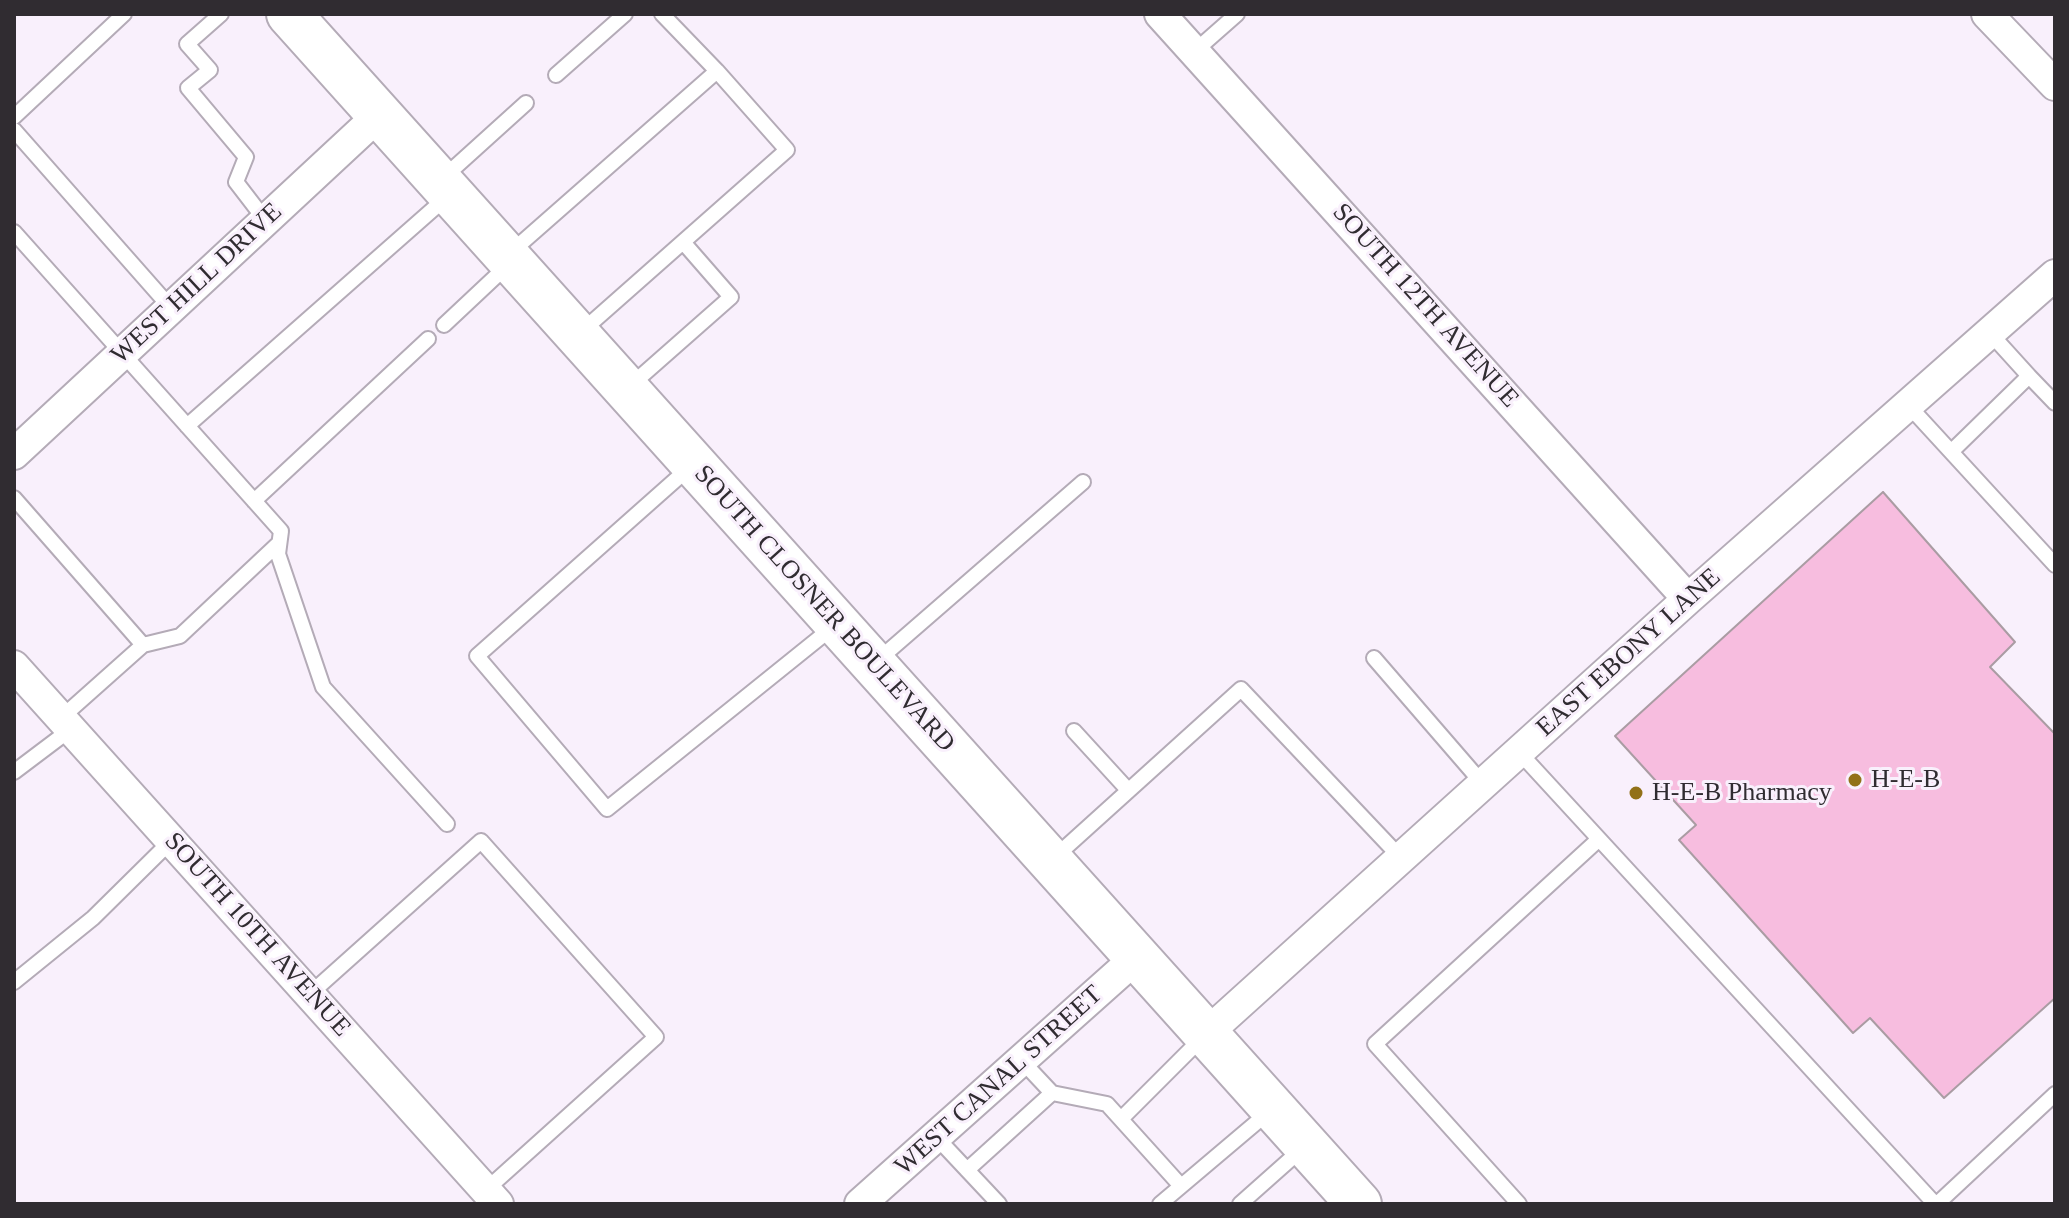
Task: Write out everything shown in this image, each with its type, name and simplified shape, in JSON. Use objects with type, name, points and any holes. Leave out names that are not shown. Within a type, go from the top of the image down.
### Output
[{"type":"main road","name":"SOUTH CLOSNER BOULEVARD","points":[[289,14],[1359,1204]]},
{"type":"street","name":"SOUTH 12TH AVENUE","points":[[1160,14],[1688,599]]},
{"type":"street","points":[[1987,14],[2055,85]]},
{"type":"street","name":"WEST HILL DRIVE","points":[[14,454],[380,114]]},
{"type":"street","name":"EAST EBONY LANE","points":[[1206,1034],[1688,599],[2055,275]]},
{"type":"street","name":"SOUTH 10TH AVENUE","points":[[14,666],[493,1197]]},
{"type":"street","name":"WEST CANAL STREET","points":[[860,1204],[938,1139],[1137,957]]},
{"type":"lane","points":[[14,117],[124,14]]},
{"type":"lane","points":[[221,14],[187,44],[210,70],[188,88],[246,157],[236,182],[266,221]]},
{"type":"lane","points":[[556,75],[625,14]]},
{"type":"lane","points":[[578,335],[787,150],[662,14]]},
{"type":"lane","points":[[1195,51],[1237,14]]},
{"type":"lane","points":[[444,325],[509,259],[717,71]]},
{"type":"lane","points":[[187,426],[445,187],[526,103]]},
{"type":"lane","points":[[14,130],[171,308]]},
{"type":"lane","points":[[14,232],[281,531],[278,554],[323,687],[447,824]]},
{"type":"lane","points":[[627,389],[731,297],[683,242]]},
{"type":"lane","points":[[1990,333],[2055,403]]},
{"type":"lane","points":[[254,501],[428,339]]},
{"type":"lane","points":[[1952,451],[2029,376]]},
{"type":"lane","points":[[1908,405],[2055,565]]},
{"type":"lane","points":[[694,464],[477,656],[607,809],[837,624]]},
{"type":"lane","points":[[874,664],[1083,482]]},
{"type":"lane","points":[[14,498],[143,645]]},
{"type":"lane","points":[[14,772],[143,645],[180,636],[279,543]]},
{"type":"lane","points":[[1374,658],[1483,784]]},
{"type":"lane","points":[[1051,861],[1241,689],[1401,858]]},
{"type":"lane","points":[[1074,731],[1128,790]]},
{"type":"lane","points":[[1519,752],[1936,1204],[2055,1094]]},
{"type":"lane","points":[[1519,1204],[1375,1044],[1599,839]]},
{"type":"lane","points":[[14,982],[93,918],[172,840]]},
{"type":"lane","points":[[310,994],[481,841],[656,1037],[493,1197]]},
{"type":"lane","points":[[1122,1118],[1206,1034]]},
{"type":"lane","points":[[1022,1061],[1052,1093],[1107,1104],[1181,1186]]},
{"type":"lane","points":[[967,1170],[1052,1093]]},
{"type":"lane","points":[[1160,1204],[1273,1109]]},
{"type":"lane","points":[[938,1139],[999,1204]]},
{"type":"lane","points":[[1240,1204],[1306,1145]]},
{"type":"building","name":"H-E-B","points":[[1883,492],[2015,642],[1990,667],[2055,734],[2055,998],[1944,1098],[1870,1018],[1853,1033],[1679,840],[1696,825],[1615,736]]},
{"type":"place","name":"H-E-B","points":[[1855,780]]},
{"type":"place","name":"H-E-B Pharmacy","points":[[1636,793]]}]
